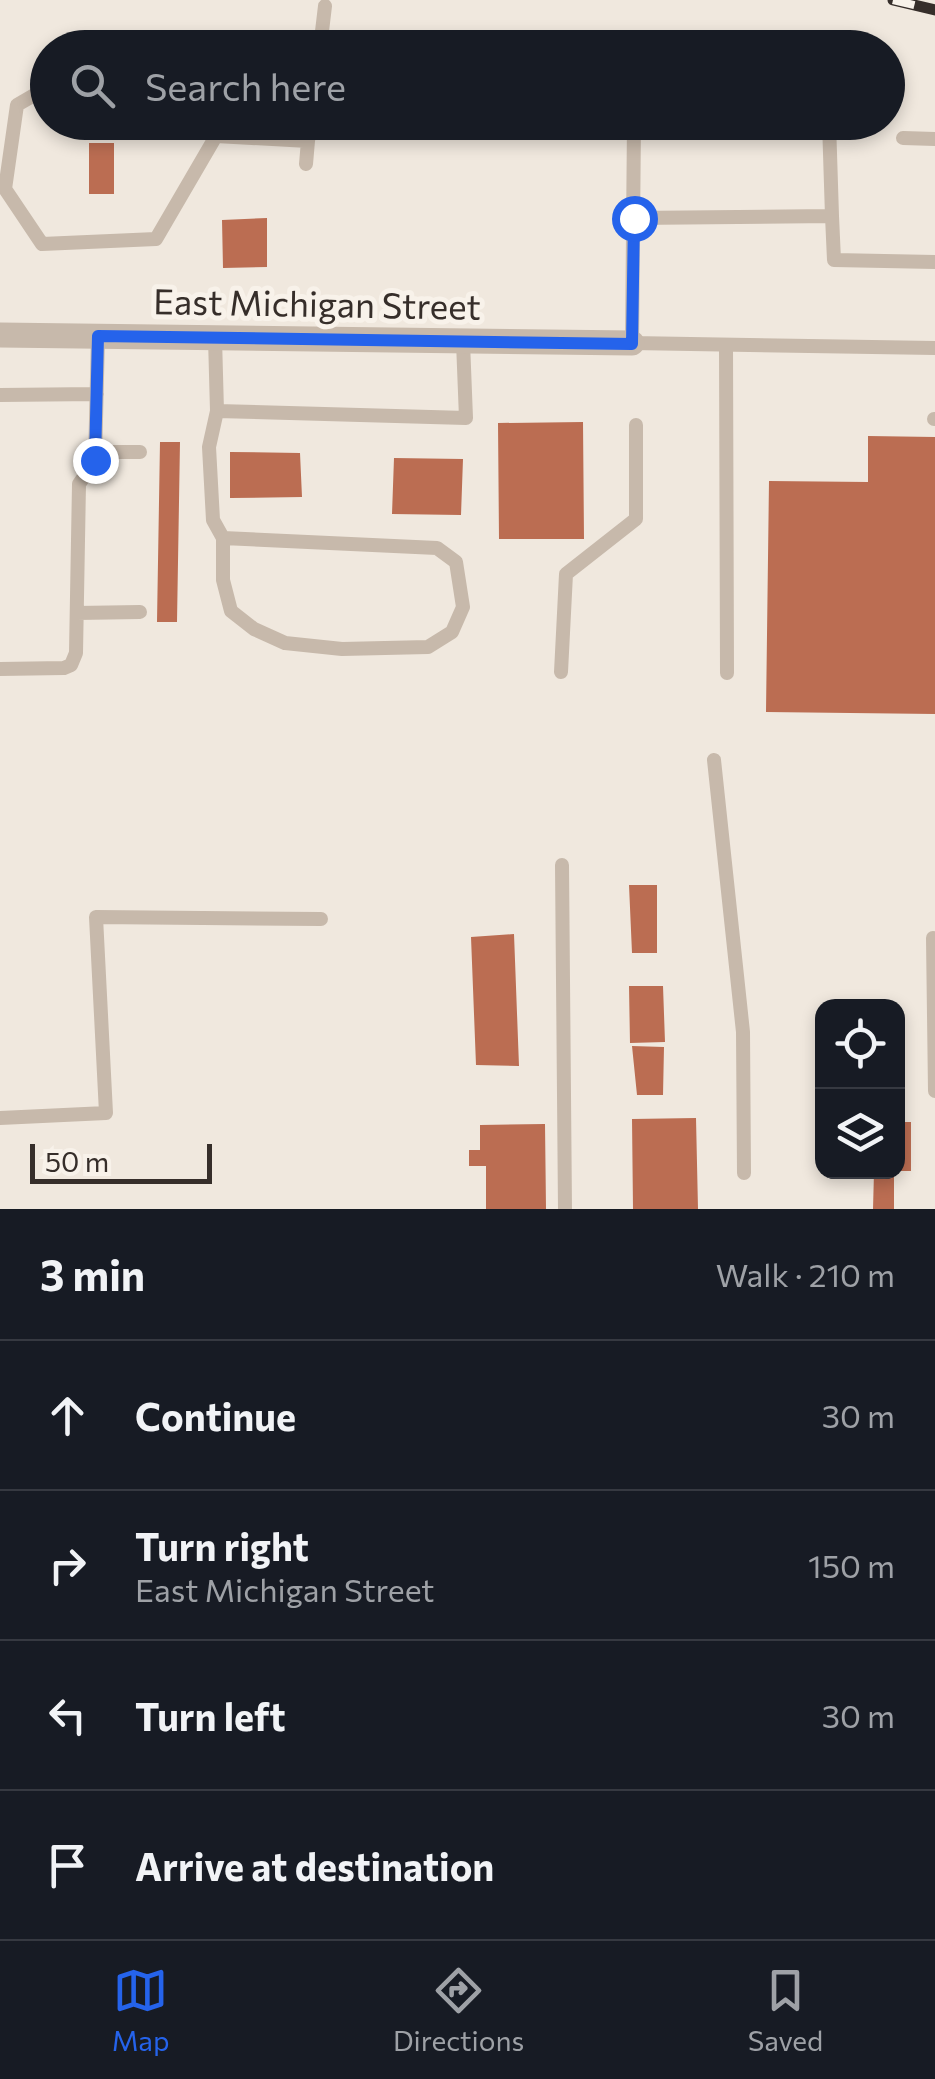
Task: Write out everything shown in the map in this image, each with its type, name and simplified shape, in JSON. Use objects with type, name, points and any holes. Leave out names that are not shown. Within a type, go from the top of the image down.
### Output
[{"type":"street","name":"East Michigan Street","points":[[0,335],[632,344]]},
{"type":"lane","points":[[322,30],[324,6]]},
{"type":"lane","points":[[30,97],[17,105],[5,189],[42,244],[156,239],[214,140]]},
{"type":"lane","points":[[905,138],[935,139]]},
{"type":"lane","points":[[290,140],[308,141],[306,164]]},
{"type":"lane","points":[[634,140],[632,344],[935,348]]},
{"type":"lane","points":[[830,140],[834,260],[935,262]]},
{"type":"lane","points":[[634,218],[832,216]]},
{"type":"lane","points":[[0,670],[64,668],[76,653],[79,484],[95,460],[98,336]]},
{"type":"lane","points":[[215,338],[217,411],[209,447],[213,520],[223,538],[223,580],[231,611],[254,630],[285,643],[342,649],[428,647],[452,632],[463,607],[456,562],[437,548],[223,538]]},
{"type":"lane","points":[[217,411],[466,418],[463,342]]},
{"type":"lane","points":[[726,345],[727,674]]},
{"type":"lane","points":[[0,395],[97,394]]},
{"type":"lane","points":[[560,672],[566,574],[636,519],[636,425]]},
{"type":"lane","points":[[96,452],[140,452]]},
{"type":"lane","points":[[77,613],[140,612]]},
{"type":"lane","points":[[714,760],[743,1032],[744,1172]]},
{"type":"lane","points":[[562,865],[565,1209]]},
{"type":"lane","points":[[0,1118],[106,1113],[96,918],[321,919]]},
{"type":"lane","points":[[932,938],[935,1091]]},
{"type":"building","points":[[89,143],[114,143],[114,194],[89,194]]},
{"type":"building","points":[[267,218],[267,267],[223,268],[222,220]]},
{"type":"building","points":[[583,422],[584,539],[499,539],[498,423]]},
{"type":"building","points":[[868,436],[935,437],[935,714],[766,712],[769,481],[868,482]]},
{"type":"building","points":[[160,442],[180,442],[177,622],[157,622]]},
{"type":"building","points":[[230,452],[300,453],[302,497],[230,498]]},
{"type":"building","points":[[394,458],[463,459],[461,515],[392,514]]},
{"type":"building","points":[[629,885],[657,885],[657,953],[632,953]]},
{"type":"building","points":[[514,934],[519,1066],[476,1065],[471,937]]},
{"type":"building","points":[[629,986],[663,986],[665,1042],[630,1043]]},
{"type":"building","points":[[632,1046],[664,1047],[663,1095],[637,1095]]},
{"type":"building","points":[[696,1118],[698,1209],[633,1209],[632,1119]]},
{"type":"building","points":[[905,1122],[911,1122],[911,1171],[905,1171]]},
{"type":"building","points":[[545,1124],[546,1209],[486,1209],[486,1166],[469,1166],[469,1150],[480,1150],[480,1125]]},
{"type":"building","points":[[874,1179],[894,1179],[894,1209],[873,1209]]},
{"type":"railway","points":[[893,0],[935,10]]},
{"type":"route","points":[[95,460],[98,336],[632,344],[634,218]]}]
